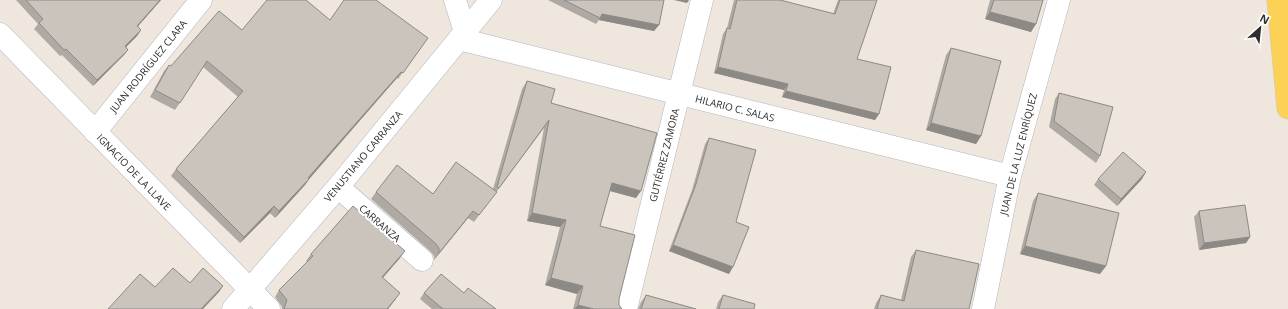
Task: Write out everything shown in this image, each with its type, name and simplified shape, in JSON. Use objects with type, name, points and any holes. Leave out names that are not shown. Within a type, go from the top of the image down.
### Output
[{"type":"main road","points":[[1278,0],[1288,108]]},
{"type":"street","name":"JUAN RODRÍGUEZ CLARA","points":[[95,132],[201,0]]},
{"type":"street","points":[[455,0],[462,36]]},
{"type":"street","name":"VENUSTIANO CARRANZA","points":[[233,309],[338,187],[491,0]]},
{"type":"street","name":"GUTIÉRREZ ZAMORA","points":[[626,309],[702,0]]},
{"type":"street","name":"JUAN DE LA LUZ ENRÍQUEZ","points":[[983,309],[1010,176],[1059,0]]},
{"type":"street","name":"IGNACIO DE LA LLAVE","points":[[0,34],[269,309]]},
{"type":"street","name":"HILARIO C. SALAS","points":[[462,36],[679,94],[1010,176]]},
{"type":"street","name":"CARRANZA","points":[[338,187],[422,260]]},
{"type":"building","points":[[26,0],[160,0],[137,26],[141,30],[125,46],[128,50],[97,80],[66,49],[64,50],[39,23],[43,19]]},
{"type":"building","points":[[267,0],[306,0],[330,20],[344,0],[376,0],[428,38],[403,73],[401,72],[308,178],[309,179],[279,211],[274,206],[244,237],[176,169],[243,91],[207,61],[180,103],[155,90],[169,65],[171,66],[219,11],[242,30]]},
{"type":"building","points":[[564,0],[664,0],[659,25],[602,14],[600,18]]},
{"type":"building","points":[[737,0],[780,0],[835,14],[840,0],[877,0],[857,59],[891,67],[879,114],[786,91],[788,84],[718,67],[727,28],[730,29]]},
{"type":"building","points":[[994,0],[1043,0],[1036,24],[990,12]]},
{"type":"building","points":[[951,48],[1001,61],[981,136],[931,123]]},
{"type":"building","points":[[527,81],[555,89],[551,103],[657,133],[641,191],[612,183],[600,226],[635,235],[619,299],[619,305],[622,309],[594,309],[578,305],[583,286],[551,278],[566,220],[532,213],[549,120],[499,188],[497,187]]},
{"type":"building","points":[[1059,93],[1113,107],[1100,156],[1054,121]]},
{"type":"building","points":[[709,138],[756,150],[736,222],[749,227],[733,267],[673,245],[696,184]]},
{"type":"building","points":[[1123,152],[1146,172],[1121,199],[1098,179]]},
{"type":"building","points":[[456,162],[497,192],[479,215],[473,211],[439,253],[439,248],[435,243],[376,192],[397,165],[433,194]]},
{"type":"building","points":[[1038,193],[1119,213],[1106,266],[1025,246]]},
{"type":"building","points":[[1245,205],[1250,237],[1204,243],[1199,211]]},
{"type":"building","points":[[353,206],[405,251],[382,277],[400,293],[387,309],[284,309],[287,300],[279,290],[313,256],[311,254]]},
{"type":"building","points":[[916,250],[979,264],[969,309],[877,309],[881,295],[904,301]]},
{"type":"building","points":[[173,268],[190,283],[203,268],[223,286],[201,309],[108,309],[140,274],[155,287]]},
{"type":"building","points":[[441,274],[464,293],[468,288],[496,309],[443,309],[424,293]]},
{"type":"building","points":[[646,295],[696,309],[641,309]]},
{"type":"building","points":[[723,295],[755,304],[754,309],[719,309]]}]
